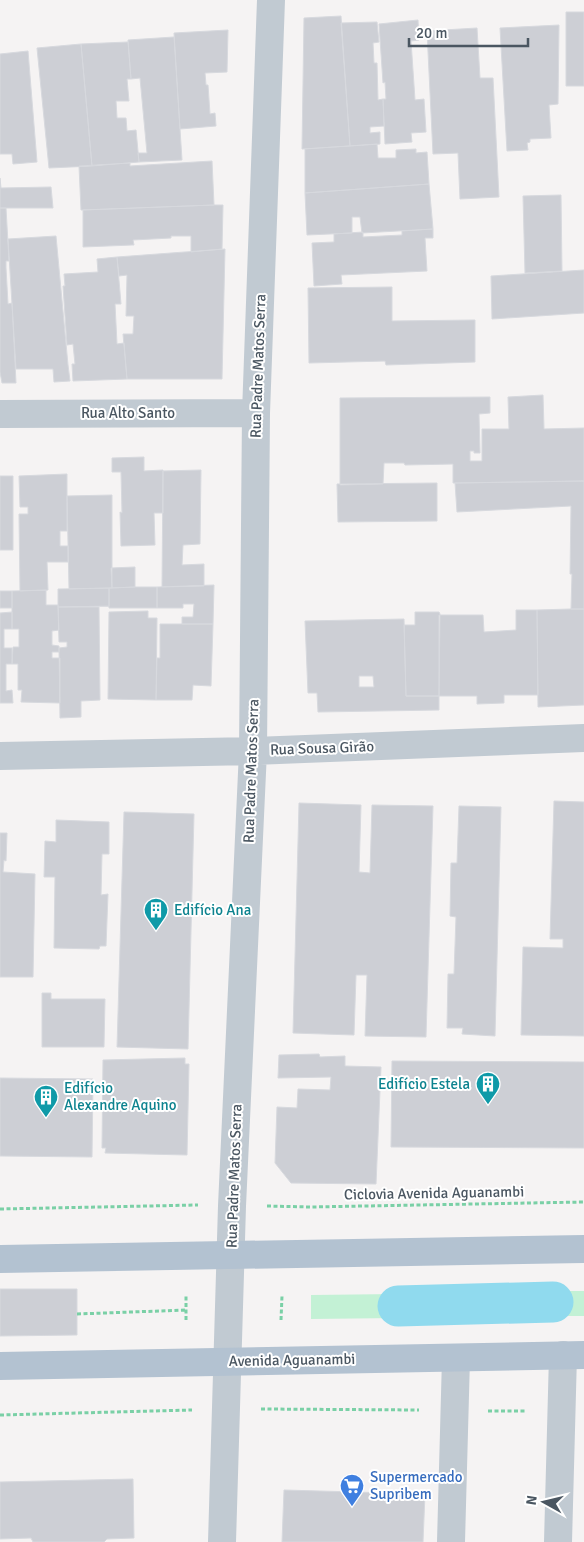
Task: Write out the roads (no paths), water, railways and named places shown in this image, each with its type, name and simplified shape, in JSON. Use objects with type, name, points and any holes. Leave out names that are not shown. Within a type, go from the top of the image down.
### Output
[{"type":"main road","points":[[0,1259],[584,1249]]},
{"type":"main road","name":"Avenida Aguanambi","points":[[0,1366],[574,1355]]},
{"type":"street","name":"Rua Padre Matos Serra","points":[[222,1542],[233,1179],[253,751],[256,412],[271,0]]},
{"type":"street","name":"Rua Alto Santo","points":[[0,414],[256,412]]},
{"type":"street","name":"Rua Sousa Girão","points":[[0,756],[253,751],[584,738]]},
{"type":"street","points":[[558,1542],[572,1448],[574,1355]]},
{"type":"street","points":[[450,1542],[456,1358]]},
{"type":"waterway","points":[[398,1306],[553,1302]]},
{"type":"place","name":"Edifício Ana","points":[[156,931]]},
{"type":"place","name":"Edifício Estela","points":[[488,1105]]},
{"type":"place","name":"Edifício Alexandre Aquino","points":[[46,1118]]},
{"type":"place","name":"Supermercado Supribem","points":[[352,1507]]}]
